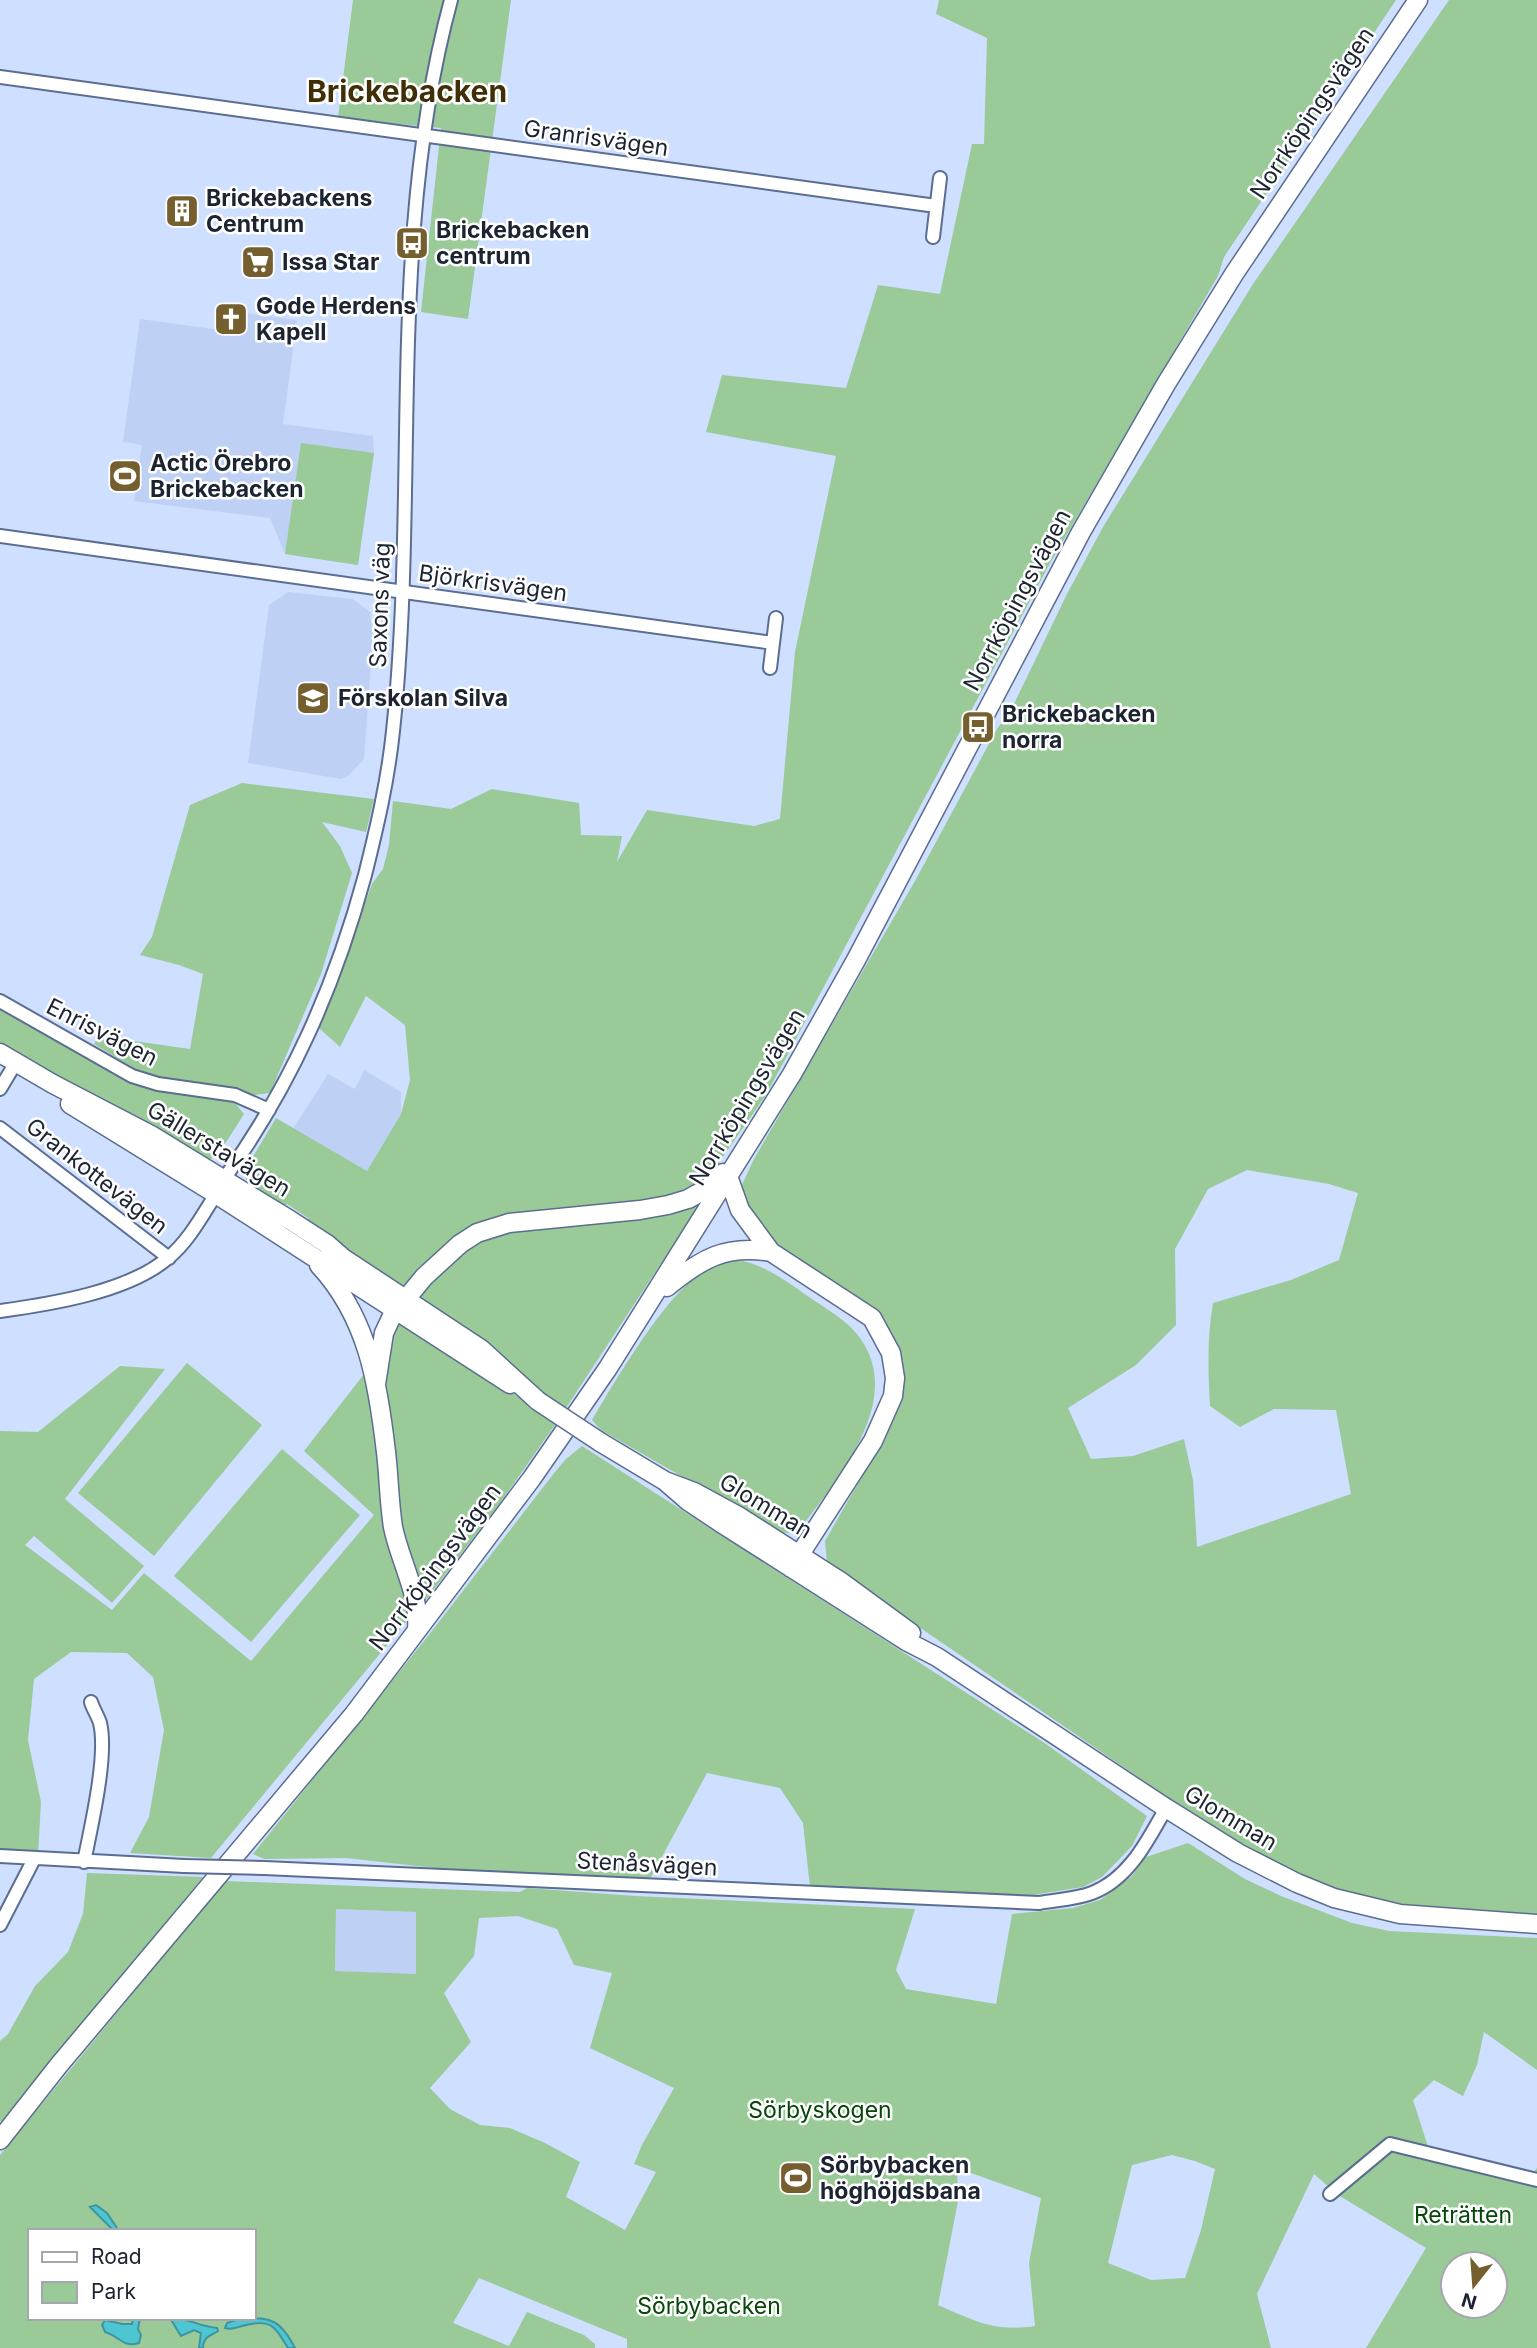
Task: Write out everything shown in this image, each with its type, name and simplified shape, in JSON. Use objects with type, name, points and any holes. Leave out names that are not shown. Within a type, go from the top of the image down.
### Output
[{"type":"main road","name":"Norrköpingsvägen","points":[[6,2132],[59,2065],[354,1714],[539,1467],[652,1300],[792,1074],[856,960],[1081,532],[1148,416],[1241,264],[1418,0]]},
{"type":"main road","name":"Gällerstavägen","points":[[0,1053],[151,1135],[306,1251],[401,1304]]},
{"type":"main road","name":"Gällerstavägen","points":[[6,1066],[220,1186],[401,1304]]},
{"type":"main road","points":[[376,1384],[384,1333],[401,1304],[444,1258],[477,1233],[509,1223],[668,1205],[688,1199],[708,1188],[740,1156]]},
{"type":"main road","points":[[728,1176],[740,1210],[771,1252],[872,1318],[891,1353],[895,1378],[893,1396],[873,1441],[795,1562]]},
{"type":"main road","points":[[652,1300],[689,1268],[711,1256],[735,1250],[771,1252]]},
{"type":"main road","points":[[306,1251],[325,1272],[354,1314],[366,1340],[386,1451],[393,1525],[397,1545],[416,1598],[417,1630]]},
{"type":"main road","name":"Glomman","points":[[401,1304],[497,1377],[523,1389],[538,1402],[665,1481],[720,1505],[795,1562],[879,1608],[926,1644],[937,1657],[1166,1808],[1273,1872],[1334,1898],[1400,1914],[1537,1924]]},
{"type":"street","name":"Saxons väg","points":[[0,1311],[64,1300],[122,1283],[150,1271],[169,1258],[184,1242],[269,1110],[298,1057],[336,970],[384,799],[393,733],[402,592],[407,341],[412,243],[424,135],[452,0]]},
{"type":"street","name":"Granrisvägen","points":[[0,77],[936,206]]},
{"type":"street","points":[[933,237],[940,178]]},
{"type":"street","name":"Björkrisvägen","points":[[0,536],[773,643]]},
{"type":"street","points":[[770,668],[776,618]]},
{"type":"street","name":"Enrisvägen","points":[[0,1001],[132,1076],[158,1084],[235,1095],[269,1110]]},
{"type":"street","points":[[0,1089],[6,1066]]},
{"type":"street","name":"Grankottevägen","points":[[0,1128],[169,1258]]},
{"type":"street","points":[[85,1861],[101,1753],[100,1723],[90,1702]]},
{"type":"street","name":"Stenåsvägen","points":[[0,1856],[1039,1903],[1093,1892],[1118,1876],[1140,1853],[1166,1808]]},
{"type":"street","points":[[0,1925],[34,1859]]},
{"type":"street","points":[[1330,2194],[1390,2144],[1537,2180]]},
{"type":"shaded area","points":[[238,312],[297,320],[283,424],[373,436],[374,453],[358,565],[285,554],[270,518],[134,501],[142,445],[123,442],[140,319],[235,332]]},
{"type":"shaded area","name":"Förskolan Silva","points":[[288,592],[353,599],[370,612],[373,638],[364,759],[349,775],[341,779],[248,763],[269,605]]},
{"type":"shaded area","points":[[364,1070],[401,1092],[401,1114],[367,1171],[293,1129],[328,1074],[355,1089]]},
{"type":"shaded area","points":[[336,1909],[417,1912],[416,1975],[335,1971]]},
{"type":"shaded area","points":[[96,2205],[107,2213],[118,2229],[112,2229],[90,2207]]},
{"type":"shaded area","points":[[256,2319],[274,2322],[285,2331],[295,2348],[288,2348],[275,2329],[266,2324],[232,2329],[225,2328],[227,2323]]},
{"type":"shaded area","points":[[105,2320],[132,2324],[133,2320],[140,2320],[139,2343],[125,2343],[105,2332],[102,2325]]},
{"type":"shaded area","points":[[171,2320],[185,2320],[217,2328],[218,2331],[206,2339],[203,2348],[199,2348],[201,2333],[194,2330],[181,2336]]},
{"type":"green space","points":[[353,0],[511,0],[468,319],[421,312],[441,128],[338,118]]},
{"type":"green space","points":[[939,0],[1396,0],[1224,257],[1218,276],[1049,565],[766,1095],[713,1171],[698,1183],[666,1197],[510,1215],[411,1282],[402,1285],[387,1281],[304,1224],[308,1218],[287,1204],[282,1210],[253,1191],[245,1177],[248,1165],[276,1118],[367,1171],[401,1114],[410,1080],[405,1025],[366,996],[340,1047],[319,1028],[372,884],[383,869],[389,845],[393,801],[451,809],[492,789],[579,803],[581,835],[622,836],[617,862],[647,810],[754,826],[780,819],[795,652],[836,456],[706,432],[722,375],[846,388],[878,285],[940,294],[972,144],[984,144],[987,38],[936,14]]},
{"type":"green space","points":[[1449,0],[1537,0],[1537,1919],[1387,1905],[1338,1892],[1275,1865],[1170,1799],[827,1564],[825,1541],[891,1426],[900,1381],[900,1361],[891,1333],[871,1307],[785,1251],[752,1221],[739,1191],[754,1159],[915,881],[997,729],[1011,710],[1103,527],[1253,284]],"holes":[[[1247,1170],[1329,1184],[1358,1193],[1339,1260],[1291,1280],[1213,1303],[1208,1354],[1210,1406],[1240,1427],[1274,1409],[1336,1410],[1351,1494],[1197,1547],[1193,1480],[1184,1439],[1133,1456],[1091,1459],[1068,1408],[1136,1365],[1176,1325],[1175,1249],[1208,1189]]]},
{"type":"green space","points":[[301,443],[374,453],[358,565],[285,554]]},
{"type":"green space","points":[[242,783],[374,799],[366,832],[322,822],[340,846],[352,873],[321,974],[270,1093],[253,1095],[232,1087],[173,1080],[140,1072],[94,1044],[99,1036],[190,1049],[203,974],[140,955],[152,937],[190,805]]},
{"type":"green space","points":[[0,1008],[125,1080],[158,1091],[234,1102],[244,1114],[227,1141],[210,1160],[199,1157],[0,1048]]},
{"type":"green space","points":[[702,1201],[566,1408],[539,1392],[415,1300],[419,1292],[455,1259],[496,1234]]},
{"type":"green space","points":[[736,1260],[757,1265],[777,1276],[851,1327],[860,1338],[872,1363],[875,1388],[870,1414],[860,1440],[830,1489],[798,1532],[780,1533],[601,1430],[592,1420],[645,1336],[678,1294],[694,1278],[710,1268]]},
{"type":"green space","points":[[400,1320],[557,1422],[500,1503],[425,1601],[398,1522],[385,1376],[386,1346]]},
{"type":"green space","points":[[187,1363],[262,1425],[154,1556],[78,1493]]},
{"type":"green space","points":[[372,1364],[416,1610],[211,1858],[130,1853],[149,1817],[164,1730],[153,1677],[127,1653],[71,1652],[34,1679],[28,1740],[41,1802],[38,1855],[0,1853],[0,1431],[38,1432],[120,1366],[165,1369],[65,1499],[144,1566],[112,1603],[34,1536],[25,1545],[112,1610],[144,1573],[251,1661],[374,1515],[304,1451]]},
{"type":"green space","points":[[582,1446],[1043,1742],[1147,1816],[1132,1846],[1102,1877],[1083,1887],[1033,1895],[810,1887],[803,1823],[780,1788],[707,1773],[650,1879],[461,1871],[346,1858],[264,1859],[253,1854],[555,1472]]},
{"type":"green space","points":[[282,1449],[360,1515],[251,1642],[174,1576]]},
{"type":"green space","name":"Sörbyskogen","points":[[1188,1843],[1245,1879],[1352,1923],[1389,1931],[1537,1938],[1537,2070],[1484,2032],[1477,2065],[1463,2096],[1434,2080],[1413,2100],[1431,2156],[1526,2181],[1537,2168],[1537,2348],[1366,2348],[1426,2248],[1338,2195],[1314,2174],[1257,2294],[1271,2348],[627,2348],[627,2339],[479,2278],[453,2323],[509,2346],[527,2312],[584,2335],[595,2344],[595,2348],[0,2348],[0,2155],[225,1881],[520,1892],[527,1888],[635,1896],[915,1909],[896,1970],[906,1989],[996,2004],[1012,1914],[1073,1908],[1100,1900],[1132,1876],[1146,1857]],"holes":[[[336,1909],[416,1912],[416,1974],[335,1971]],[[518,1916],[557,1929],[574,1965],[612,1973],[590,2048],[674,2088],[634,2164],[656,2172],[625,2230],[566,2197],[580,2162],[510,2128],[480,2125],[450,2109],[430,2088],[471,2042],[444,1993],[474,1956],[479,1918]],[[1172,2155],[1215,2169],[1201,2230],[1185,2278],[1151,2280],[1108,2263],[1132,2165]],[[957,2168],[1041,2198],[1029,2263],[1035,2326],[996,2326],[938,2305],[958,2201]]]},
{"type":"green space","points":[[87,1873],[203,1877],[3,2121],[0,2121],[0,2041],[8,2034],[35,1986],[68,1952],[83,1914]]},
{"type":"place","name":"Brickebackens Centrum","points":[[182,211]]},
{"type":"place","name":"Brickebacken centrum","points":[[412,243]]},
{"type":"place","name":"Issa Star","points":[[258,262]]},
{"type":"place","name":"Gode Herdens Kapell","points":[[231,319]]},
{"type":"place","name":"Actic Örebro Brickebacken","points":[[125,476]]},
{"type":"place","name":"Förskolan Silva","points":[[313,698]]},
{"type":"place","name":"Brickebacken norra","points":[[978,727]]},
{"type":"place","name":"Sörbybacken höghöjdsbana","points":[[796,2178]]},
{"type":"district","name":"Brickebacken","points":[[407,91]]},
{"type":"park label","name":"Reträtten","points":[[1463,2215]]},
{"type":"park label","name":"Sörbybacken","points":[[709,2306]]}]
